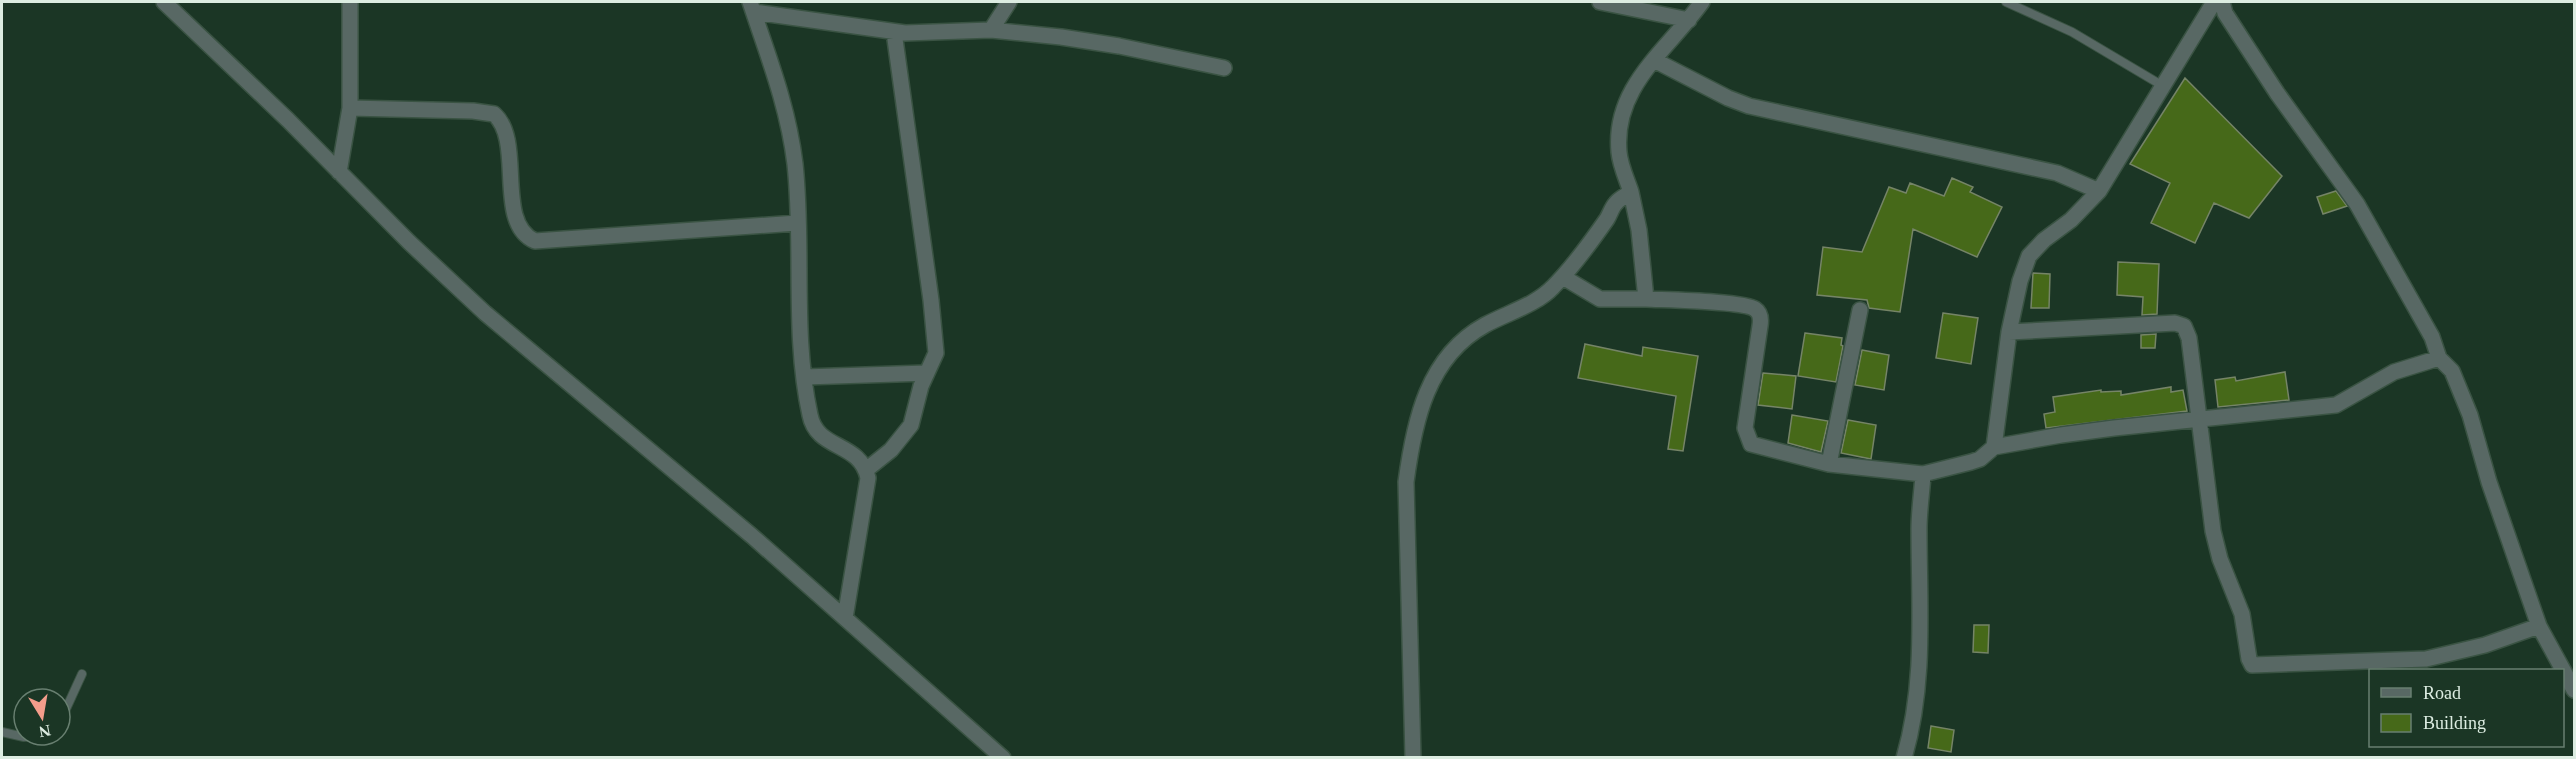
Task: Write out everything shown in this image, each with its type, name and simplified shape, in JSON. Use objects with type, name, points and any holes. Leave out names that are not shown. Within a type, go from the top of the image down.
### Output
[{"type":"street","points":[[164,2],[409,242],[485,313],[752,536],[1003,758]]},
{"type":"street","points":[[339,172],[350,108],[350,2]]},
{"type":"street","points":[[991,30],[1009,2]]},
{"type":"street","points":[[1600,2],[1689,20]]},
{"type":"street","points":[[1646,299],[1640,230],[1619,155],[1618,127],[1622,109],[1630,91],[1702,2]]},
{"type":"street","points":[[1994,447],[2008,332],[2020,281],[2030,256],[2044,240],[2071,220],[2099,191],[2214,2]]},
{"type":"street","points":[[2222,2],[2225,13],[2277,93],[2357,204],[2432,337],[2439,358],[2452,371],[2463,397],[2489,482],[2539,626],[2563,669]]},
{"type":"street","points":[[752,7],[772,61],[790,124],[795,167],[804,377],[810,416],[818,434],[857,456],[866,470],[867,487],[845,618]]},
{"type":"street","points":[[752,7],[894,32],[991,30],[1062,37],[1119,46],[1224,68]]},
{"type":"street","points":[[866,470],[891,450],[905,434],[913,418],[921,386],[934,360],[936,343],[894,32]]},
{"type":"street","points":[[1653,60],[1728,98],[1749,106],[2057,173],[2099,191]]},
{"type":"street","points":[[350,108],[473,111],[495,114],[504,127],[519,229],[526,237],[535,241],[797,222]]},
{"type":"street","points":[[1413,758],[1406,482],[1412,437],[1432,378],[1448,355],[1479,328],[1543,296],[1563,277],[1607,219],[1615,203],[1631,192]]},
{"type":"street","points":[[1563,277],[1600,299],[1646,299],[1732,304],[1755,308],[1761,319],[1745,428],[1748,440],[1755,446],[1829,464],[1923,474],[1980,459],[1994,447],[2061,435],[2336,405],[2394,372],[2439,358]]},
{"type":"street","points":[[1829,464],[1860,310]]},
{"type":"street","points":[[2008,332],[2180,323],[2188,333],[2216,548],[2242,614],[2248,654],[2252,665],[2426,659],[2485,645],[2539,626]]},
{"type":"street","points":[[804,377],[927,374]]},
{"type":"street","points":[[1904,758],[1912,727],[1921,658],[1919,528],[1923,474]]},
{"type":"street","points":[[2564,672],[2574,690]]},
{"type":"lane","points":[[2006,2],[2072,32],[2163,86]]},
{"type":"lane","points":[[72,696],[82,674]]},
{"type":"building","points":[[2185,78],[2282,176],[2249,218],[2214,203],[2195,243],[2151,223],[2170,183],[2130,164]]},
{"type":"building","points":[[1952,178],[1973,187],[1970,192],[2002,207],[1977,257],[1913,229],[1900,312],[1869,308],[1867,300],[1817,295],[1823,247],[1862,252],[1889,187],[1906,193],[1910,183],[1944,196]]},
{"type":"building","points":[[2336,191],[2347,206],[2323,214],[2317,197]]},
{"type":"building","points":[[2118,262],[2159,264],[2157,314],[2142,315],[2143,297],[2117,295]]},
{"type":"building","points":[[2033,273],[2050,274],[2049,308],[2031,308]]},
{"type":"building","points":[[1943,313],[1978,318],[1971,364],[1936,358]]},
{"type":"building","points":[[1805,333],[1842,338],[1841,345],[1843,346],[1836,382],[1798,376]]},
{"type":"building","points":[[2156,334],[2155,348],[2141,348],[2141,335]]},
{"type":"building","points":[[1585,344],[1642,356],[1643,347],[1698,356],[1683,451],[1668,449],[1676,396],[1578,378]]},
{"type":"building","points":[[1862,350],[1889,355],[1884,390],[1855,385]]},
{"type":"building","points":[[2285,372],[2289,400],[2218,407],[2215,380],[2235,377],[2236,381]]},
{"type":"building","points":[[1763,373],[1796,376],[1792,409],[1758,405]]},
{"type":"building","points":[[2171,387],[2171,392],[2183,390],[2187,411],[2046,428],[2044,414],[2055,412],[2053,397],[2101,390],[2101,392],[2121,391],[2121,395]]},
{"type":"building","points":[[1792,415],[1828,421],[1821,452],[1788,443]]},
{"type":"building","points":[[1848,420],[1876,425],[1871,459],[1841,453]]},
{"type":"building","points":[[1974,625],[1989,625],[1988,653],[1973,652]]},
{"type":"building","points":[[1931,726],[1954,730],[1951,752],[1928,748]]}]
